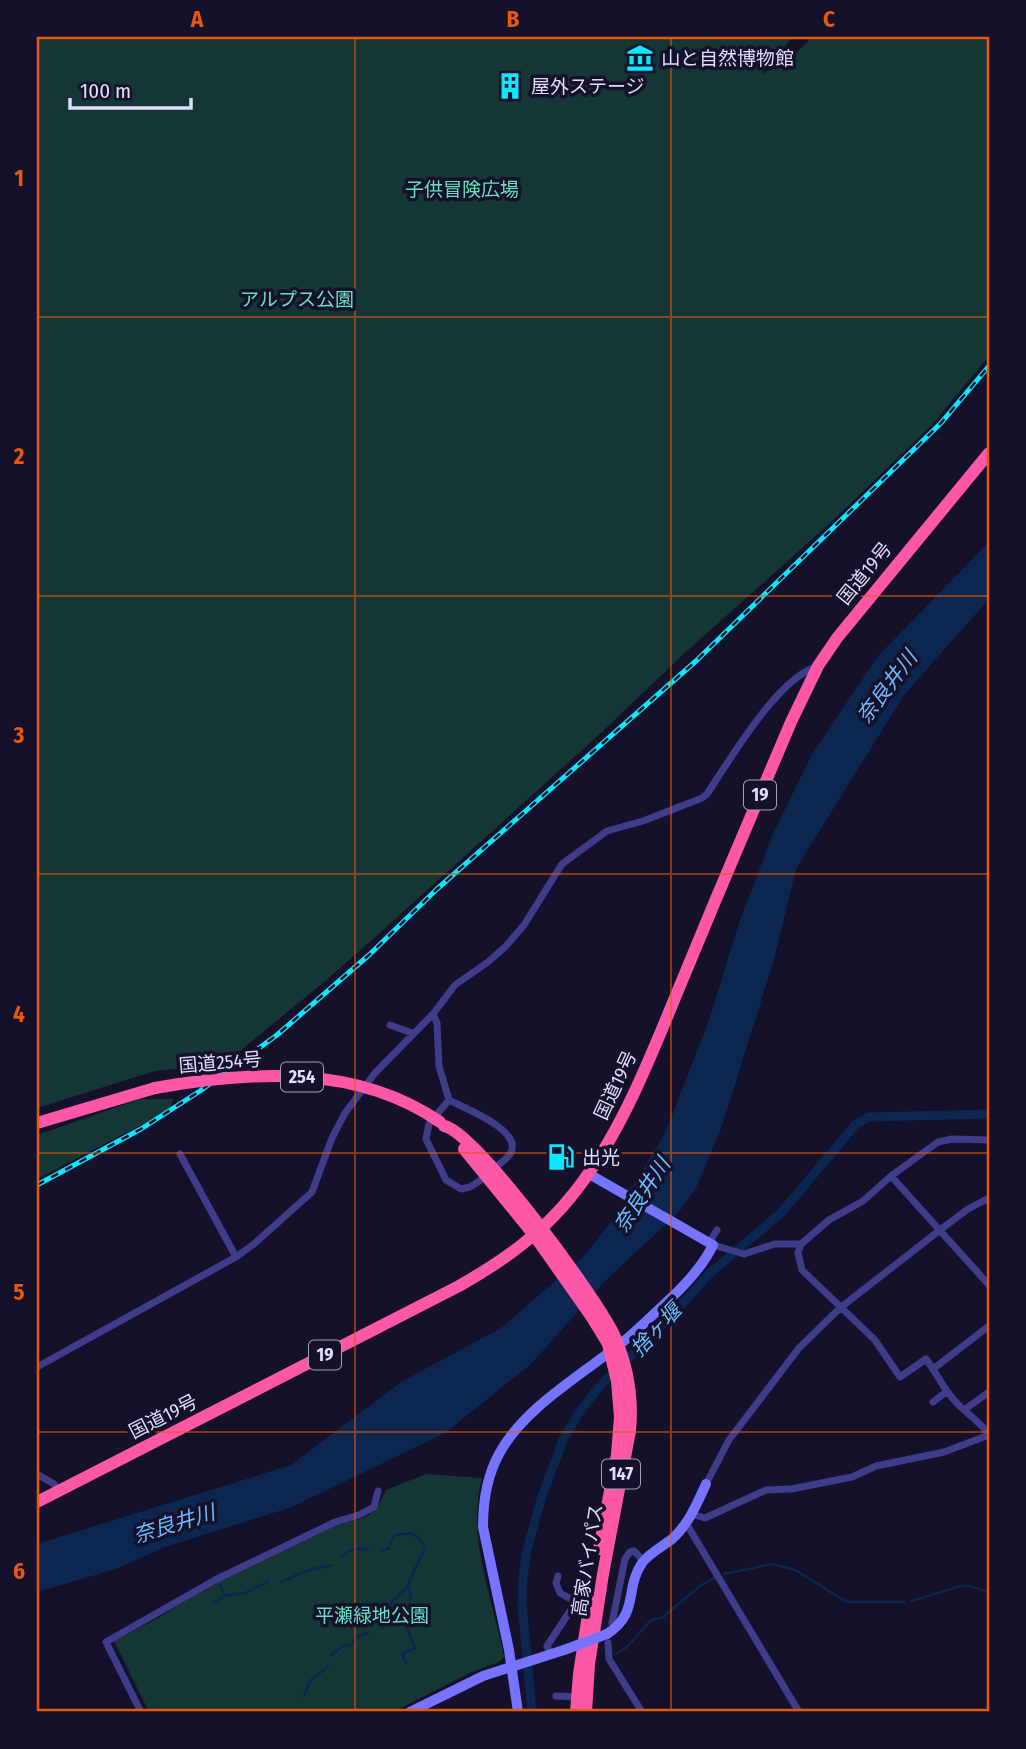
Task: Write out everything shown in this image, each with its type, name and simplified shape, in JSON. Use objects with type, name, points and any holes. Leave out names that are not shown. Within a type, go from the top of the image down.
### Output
[{"type":"highway","name":"国道19号","points":[[37,1502],[460,1286],[541,1238],[589,1174],[615,1130],[646,1064],[791,722],[818,666],[854,615],[989,453]]},
{"type":"highway","name":"国道254号","points":[[37,1123],[155,1088],[208,1080],[251,1076],[325,1079],[381,1090],[412,1104],[460,1135],[541,1238]]},
{"type":"highway","name":"高家バイパス","points":[[541,1238],[614,1347],[631,1410],[630,1431],[608,1541],[586,1712]]},
{"type":"highway","name":"高家バイパス","points":[[576,1712],[579,1674],[602,1525],[617,1454],[622,1377]]},
{"type":"street","points":[[37,1367],[236,1257],[313,1192],[332,1138],[345,1113],[375,1073],[433,1014],[454,985],[506,946],[524,925],[551,878],[571,855],[607,831],[643,821],[702,798],[752,726],[803,671],[818,666]]},
{"type":"street","points":[[433,1014],[437,1023],[440,1074],[449,1100],[501,1127],[513,1145],[510,1154],[490,1172],[470,1187],[461,1189],[446,1180],[426,1139],[429,1124],[449,1100]]},
{"type":"street","points":[[390,1025],[412,1033]]},
{"type":"street","points":[[689,1518],[705,1518],[766,1490],[811,1486],[852,1477],[876,1466],[944,1452],[989,1435],[986,1423],[964,1410],[946,1392],[926,1359],[900,1377],[880,1345],[802,1270],[798,1253],[801,1244],[829,1220],[863,1202],[891,1176],[938,1142],[952,1139],[989,1139]]},
{"type":"street","points":[[180,1154],[236,1257]]},
{"type":"street","points":[[589,1174],[709,1242],[744,1254],[775,1244],[801,1244]]},
{"type":"street","points":[[891,1176],[989,1285]]},
{"type":"street","points":[[410,1712],[483,1676],[608,1638],[624,1620],[636,1573],[643,1560],[673,1538],[689,1518],[729,1440],[799,1348],[839,1308],[968,1209],[989,1198]]},
{"type":"street","points":[[518,1712],[516,1666],[483,1527],[490,1475],[499,1453],[528,1418],[614,1347],[685,1283],[702,1265],[709,1242],[717,1230]]},
{"type":"street","points":[[933,1369],[989,1326]]},
{"type":"street","points":[[933,1402],[946,1392]]},
{"type":"street","points":[[964,1410],[989,1392]]},
{"type":"street","points":[[37,1474],[54,1484],[58,1491]]},
{"type":"street","points":[[141,1712],[106,1642],[215,1580],[335,1522],[368,1511],[374,1507],[378,1491]]},
{"type":"street","points":[[689,1518],[799,1712]]},
{"type":"street","points":[[612,1623],[625,1559],[630,1552],[634,1552],[643,1560]]},
{"type":"street","points":[[551,1655],[547,1646],[576,1602],[560,1593],[556,1583],[558,1576]]},
{"type":"street","points":[[608,1638],[607,1652],[642,1712]]},
{"type":"street","points":[[592,1650],[607,1652]]},
{"type":"street","points":[[556,1696],[578,1697]]},
{"type":"green space","points":[[37,37],[793,37],[761,74],[787,62],[812,37],[989,37],[989,356],[931,426],[827,526],[372,940],[224,1064],[155,1071],[37,1108]]},
{"type":"green space","points":[[140,1099],[174,1099],[168,1111],[37,1179],[37,1135]]},
{"type":"green space","name":"平瀬緑地公園","points":[[426,1474],[482,1478],[478,1500],[479,1545],[504,1657],[499,1662],[472,1672],[393,1712],[149,1712],[114,1641],[158,1618],[209,1586],[328,1527],[369,1515],[378,1506],[386,1490]]},
{"type":"water","name":"奈良井川","points":[[989,542],[989,599],[904,695],[796,869],[774,960],[721,1129],[696,1188],[679,1212],[605,1281],[532,1363],[445,1433],[292,1507],[165,1547],[116,1569],[37,1592],[37,1544],[291,1465],[401,1382],[501,1328],[584,1256],[614,1218],[666,1131],[709,1020],[740,920],[773,834],[811,756],[878,656]]},
{"type":"waterway","name":"捨ヶ堰","points":[[532,1712],[522,1604],[527,1550],[541,1499],[563,1440],[580,1411],[600,1386],[675,1312],[708,1275],[781,1213],[856,1124],[869,1117],[989,1114]]},
{"type":"waterway","points":[[380,1551],[388,1549],[394,1536],[404,1534],[416,1535],[425,1547],[407,1587],[387,1607],[382,1628]]},
{"type":"waterway","points":[[340,1557],[356,1548],[368,1550]]},
{"type":"waterway","points":[[724,1574],[772,1564],[795,1570],[847,1602],[904,1602]]},
{"type":"waterway","points":[[281,1582],[306,1571],[331,1565]]},
{"type":"waterway","points":[[616,1654],[627,1647],[651,1620],[662,1618],[700,1586],[716,1577]]},
{"type":"waterway","points":[[220,1585],[225,1596],[245,1593],[268,1582]]},
{"type":"waterway","points":[[406,1663],[402,1654],[415,1648],[405,1623],[411,1597],[408,1585]]},
{"type":"waterway","points":[[911,1601],[961,1586],[989,1592]]},
{"type":"waterway","points":[[214,1603],[225,1596]]},
{"type":"waterway","points":[[331,1655],[343,1646],[352,1645],[356,1637],[368,1633]]},
{"type":"waterway","points":[[304,1696],[310,1681],[328,1666]]},
{"type":"railway","points":[[37,1185],[141,1129],[200,1091],[277,1035],[369,955],[437,889],[696,661],[941,423],[989,366]]},
{"type":"place","name":"山と自然博物館","points":[[640,58]]},
{"type":"place","name":"屋外ステージ","points":[[510,86]]},
{"type":"place","name":"出光","points":[[561,1157]]},
{"type":"park label","name":"子供冒険広場","points":[[462,189]]},
{"type":"park label","name":"アルプス公園","points":[[297,299]]}]
